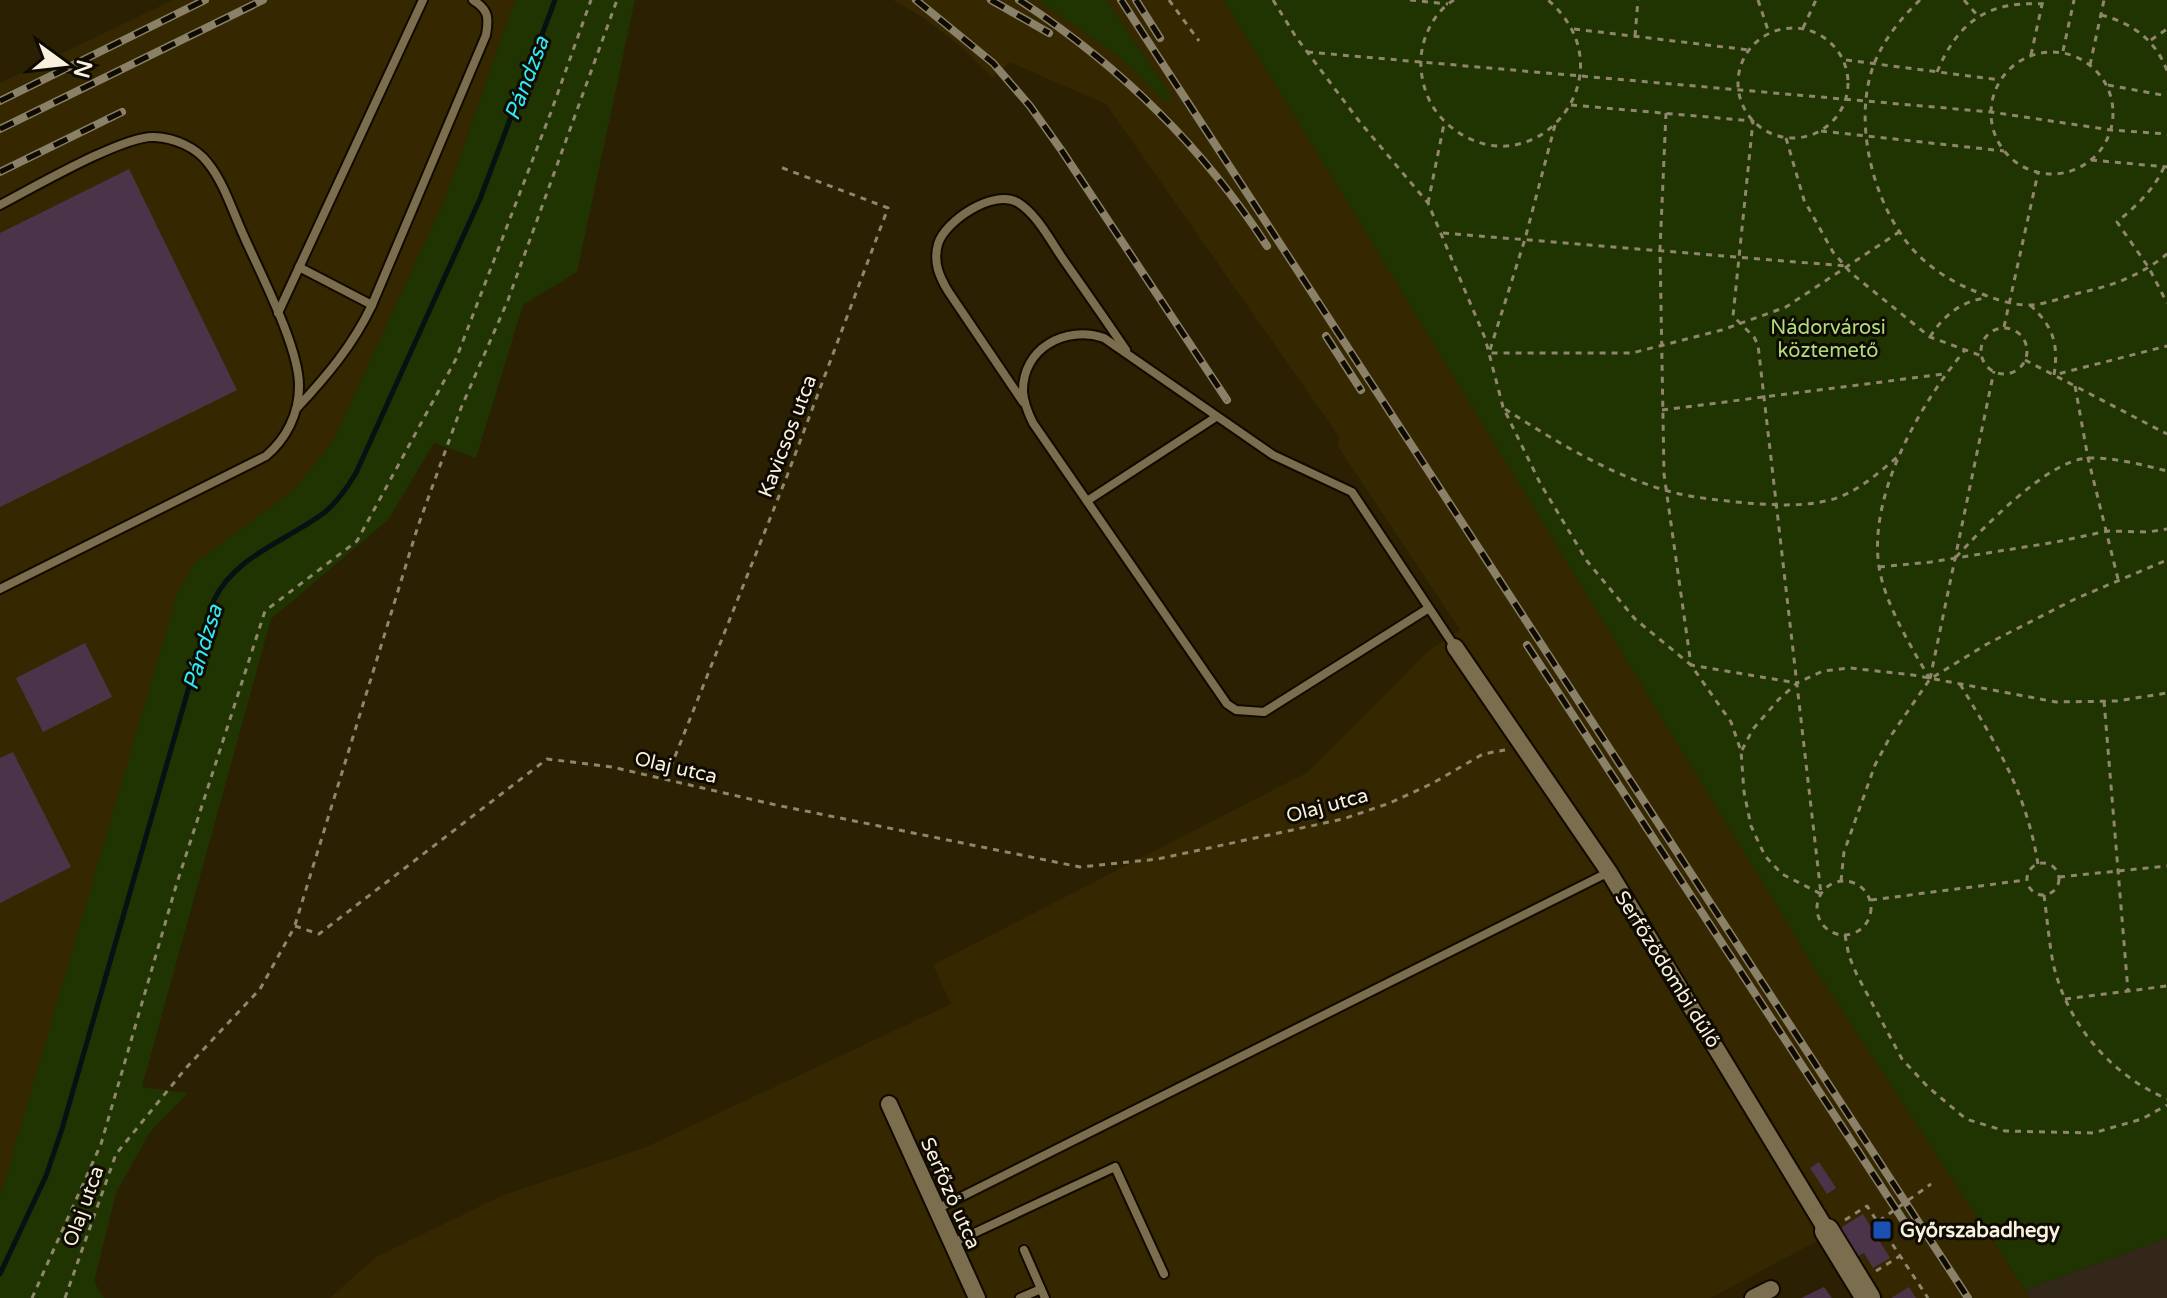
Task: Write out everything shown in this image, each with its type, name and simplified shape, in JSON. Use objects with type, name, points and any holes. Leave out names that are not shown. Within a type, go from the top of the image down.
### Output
[{"type":"street","name":"Serfőződombi dűlő","points":[[1455,647],[1609,872],[1863,1290]]},
{"type":"street","name":"Serfőző utca","points":[[889,1104],[977,1298]]},
{"type":"street","points":[[1753,1298],[1771,1289]]},
{"type":"lane","points":[[278,313],[423,0]]},
{"type":"lane","points":[[296,409],[357,337],[372,305],[486,35],[489,18],[486,10],[473,0]]},
{"type":"lane","points":[[0,205],[128,141],[151,136],[176,141],[200,154],[214,171],[278,313],[297,367],[299,388],[289,428],[279,445],[266,456],[0,589]]},
{"type":"lane","points":[[1131,357],[1034,216],[1009,199],[987,201],[944,233],[938,241],[936,264],[948,291],[1025,406],[1033,423],[1227,704],[1236,710],[1264,712],[1429,608]]},
{"type":"lane","points":[[299,267],[372,305]]},
{"type":"lane","points":[[1025,406],[1024,379],[1030,364],[1047,342],[1062,336],[1090,333],[1104,338],[1273,455],[1352,492],[1455,647]]},
{"type":"lane","points":[[1087,501],[1216,417]]},
{"type":"lane","points":[[936,1209],[1609,872]]},
{"type":"lane","points":[[952,1243],[1115,1167],[1164,1274]]},
{"type":"lane","points":[[1020,1298],[1043,1293],[1024,1250]]},
{"type":"path","points":[[32,1298],[101,1144],[176,886],[265,611],[357,541],[448,373],[551,112],[591,0]]},
{"type":"path","points":[[295,926],[418,526],[461,408],[508,300],[617,0]]},
{"type":"path","points":[[1169,0],[1199,41]]},
{"type":"path","points":[[1273,0],[1307,52],[1359,121],[1428,203],[1469,297],[1489,353],[1503,407],[1540,483],[1587,561],[1635,619],[1691,665],[1731,722],[1741,751],[1744,792],[1751,826],[1765,856],[1782,874],[1821,894]]},
{"type":"path","points":[[1413,0],[1448,4]]},
{"type":"path","points":[[1454,0],[1424,40],[1420,62],[1422,84],[1431,105],[1444,122],[1464,137],[1487,145],[1511,145],[1534,138],[1555,125],[1571,105],[1581,75],[1580,52],[1573,29],[1561,11],[1548,0]]},
{"type":"path","points":[[1635,37],[1638,0]]},
{"type":"path","points":[[1758,0],[1769,33]]},
{"type":"path","points":[[1803,28],[1816,0]]},
{"type":"path","points":[[1920,0],[1887,38],[1874,64],[1866,101],[1867,136],[1873,172],[1899,232],[1922,257],[1943,275],[1990,297],[2030,305],[2115,285],[2149,268],[2167,254]]},
{"type":"path","points":[[1964,0],[1978,16]]},
{"type":"path","points":[[2062,53],[2074,0]]},
{"type":"path","points":[[2090,65],[2104,0]]},
{"type":"path","points":[[1937,72],[1947,47],[1978,16],[2003,5],[2043,2],[2031,56]]},
{"type":"path","points":[[2101,15],[2133,27],[2150,41],[2167,71]]},
{"type":"path","points":[[1785,28],[1803,28],[1827,39],[1844,60],[1849,86],[1846,99],[1832,123],[1821,131],[1804,137],[1786,138],[1762,129],[1745,111],[1738,88],[1742,62],[1749,50],[1769,33],[1785,28]]},
{"type":"path","points":[[1573,29],[1749,50]]},
{"type":"path","points":[[2150,41],[2167,29]]},
{"type":"path","points":[[1307,52],[1991,112],[2111,130],[2167,134]]},
{"type":"path","points":[[2046,52],[2062,53],[2090,65],[2106,85],[2113,115],[2111,130],[2103,147],[2091,160],[2075,170],[2056,174],[2038,173],[2019,165],[2004,151],[1994,133],[1991,112],[1993,95],[2000,80],[2014,65],[2046,52]]},
{"type":"path","points":[[1844,60],[2000,80]]},
{"type":"path","points":[[2106,85],[2167,96]]},
{"type":"path","points":[[1571,105],[1753,121]]},
{"type":"path","points":[[1666,113],[1660,249],[1662,410],[1667,491],[1691,665]]},
{"type":"path","points":[[1753,121],[1733,316],[1758,345],[1821,894],[1817,910],[1829,931],[1845,935],[1860,930],[1866,924],[1870,900],[1856,884],[1833,883],[1821,894]]},
{"type":"path","points":[[1428,203],[1444,122]]},
{"type":"path","points":[[1489,353],[1525,239],[1555,125]]},
{"type":"path","points":[[1821,131],[2004,151]]},
{"type":"path","points":[[1786,138],[1804,200],[1833,252],[1886,304],[1930,337],[1982,356]]},
{"type":"path","points":[[2091,160],[2165,167],[2147,195],[2117,222],[2149,268],[2167,303]]},
{"type":"path","name":"Kavicsos utca","points":[[666,779],[787,476],[888,208],[780,167]]},
{"type":"path","points":[[2004,327],[2038,173]]},
{"type":"path","points":[[1489,353],[1632,353],[1660,347],[1786,307],[1899,232]]},
{"type":"path","points":[[1441,233],[1846,266]]},
{"type":"path","points":[[1930,337],[1952,311],[1972,299],[1990,297]]},
{"type":"path","points":[[2030,305],[2046,319],[2054,339],[2057,357],[2054,375]]},
{"type":"path","points":[[2004,327],[2018,332],[2026,345],[2025,360],[2015,371],[2008,373],[1988,368],[1982,356],[1982,342],[1986,336],[2004,327]]},
{"type":"path","points":[[2054,375],[2167,346]]},
{"type":"path","points":[[1930,679],[1911,647],[1882,579],[1878,549],[1880,519],[1887,489],[1915,424],[1944,374],[1965,350]]},
{"type":"path","points":[[2025,360],[2167,434]]},
{"type":"path","points":[[1841,881],[1844,852],[1875,765],[1930,679],[1994,371]]},
{"type":"path","points":[[1662,410],[1944,374]]},
{"type":"path","points":[[2075,386],[2088,458],[2118,579]]},
{"type":"path","points":[[1503,407],[1586,457],[1636,480],[1667,491],[1702,498],[1790,506],[1832,500],[1863,485],[1901,454]]},
{"type":"path","points":[[1955,558],[1990,520],[2068,462],[2088,458],[2167,471]]},
{"type":"path","points":[[1879,567],[1955,558],[2105,532],[2167,529]]},
{"type":"path","points":[[1930,679],[1987,644],[2118,579],[2167,560]]},
{"type":"path","points":[[1691,665],[1797,683]]},
{"type":"path","points":[[1741,751],[1753,729],[1797,683],[1823,671],[1850,668],[2056,702],[2104,701],[2167,693]]},
{"type":"path","points":[[1960,684],[2015,780],[2032,831],[2038,864]]},
{"type":"path","points":[[2104,701],[2128,991]]},
{"type":"path","name":"Olaj utca","points":[[65,1298],[116,1154],[186,1068],[260,989],[295,926],[319,934],[547,759],[612,767],[791,808],[1080,867],[1158,859],[1343,819],[1390,803],[1483,754],[1498,750],[1529,752]]},
{"type":"path","points":[[2038,864],[2052,865],[2059,877],[2054,891],[2044,895],[2034,893],[2026,880],[2029,870],[2038,864]]},
{"type":"path","points":[[2059,877],[2167,866]]},
{"type":"path","points":[[1870,900],[2026,880]]},
{"type":"path","points":[[2044,895],[2053,962],[2065,999],[2079,1027],[2109,1061],[2143,1089],[2167,1099]]},
{"type":"path","points":[[1845,935],[1857,975],[1902,1059],[1928,1087],[1966,1119],[2005,1131],[2093,1133],[2142,1119],[2167,1105]]},
{"type":"path","points":[[2065,999],[2167,986]]},
{"type":"path","points":[[1879,1221],[1931,1184]]},
{"type":"path","points":[[1827,1231],[1867,1206],[1928,1298]]},
{"type":"path","points":[[1863,1290],[1900,1256]]},
{"type":"shaded area","points":[[173,0],[515,0],[445,199],[332,443],[294,490],[194,564],[0,1197],[0,83]]},
{"type":"shaded area","points":[[893,0],[1038,0],[1120,57],[1165,102],[1172,97],[1106,0],[1224,0],[1817,972],[2030,1298],[1884,1298],[1839,1229],[1711,1298],[330,1298],[376,1257],[501,1196],[644,1148],[951,1004],[933,965],[1308,772],[1428,651],[1460,630],[1337,445],[1340,438],[1106,104],[1010,62],[993,78],[964,49],[924,18]]},
{"type":"shaded area","points":[[2167,1238],[2167,1298],[2030,1298],[2025,1290]]},
{"type":"green space","points":[[515,0],[635,0],[577,272],[523,305],[476,458],[434,443],[388,520],[271,619],[142,1087],[188,1093],[150,1132],[116,1193],[94,1282],[104,1298],[0,1298],[0,1197],[177,594],[194,564],[294,490],[332,443],[445,199]]},
{"type":"green space","points":[[1038,0],[1106,0],[1172,97],[1165,102],[1120,57]]},
{"type":"green space","name":"Nádorvárosi köztemető","points":[[1224,0],[2167,0],[2167,1238],[2025,1290],[1817,972]]},
{"type":"building","points":[[129,169],[237,390],[0,507],[0,233]]},
{"type":"building","points":[[85,643],[112,697],[43,732],[16,678]]},
{"type":"building","points":[[13,752],[71,867],[0,903],[0,758]]},
{"type":"building","points":[[1819,1162],[1836,1188],[1827,1194],[1810,1168]]},
{"type":"building","points":[[1863,1214],[1890,1258],[1873,1268],[1864,1253],[1857,1257],[1839,1229]]},
{"type":"building","points":[[1824,1287],[1832,1298],[1801,1298]]},
{"type":"building","points":[[1909,1287],[1916,1298],[1891,1298]]},
{"type":"waterway","name":"Pándzsa","points":[[0,1274],[46,1176],[62,1129],[214,600],[235,571],[325,512],[356,473],[480,199],[555,0]]},
{"type":"railway","points":[[0,101],[205,0]]},
{"type":"railway","points":[[0,129],[263,0]]},
{"type":"railway","points":[[916,0],[993,63],[1030,106],[1227,400]]},
{"type":"railway","points":[[991,0],[1049,33]]},
{"type":"railway","points":[[1019,0],[1091,52],[1156,110],[1215,175],[1267,246]]},
{"type":"railway","points":[[1121,0],[1968,1298]]},
{"type":"railway","points":[[1136,0],[1160,38]]},
{"type":"railway","points":[[0,172],[122,112]]},
{"type":"railway","points":[[1326,336],[1361,390]]},
{"type":"railway","points":[[1527,645],[1905,1223]]},
{"type":"place","name":"Győrszabadhegy","points":[[1882,1230]]}]
